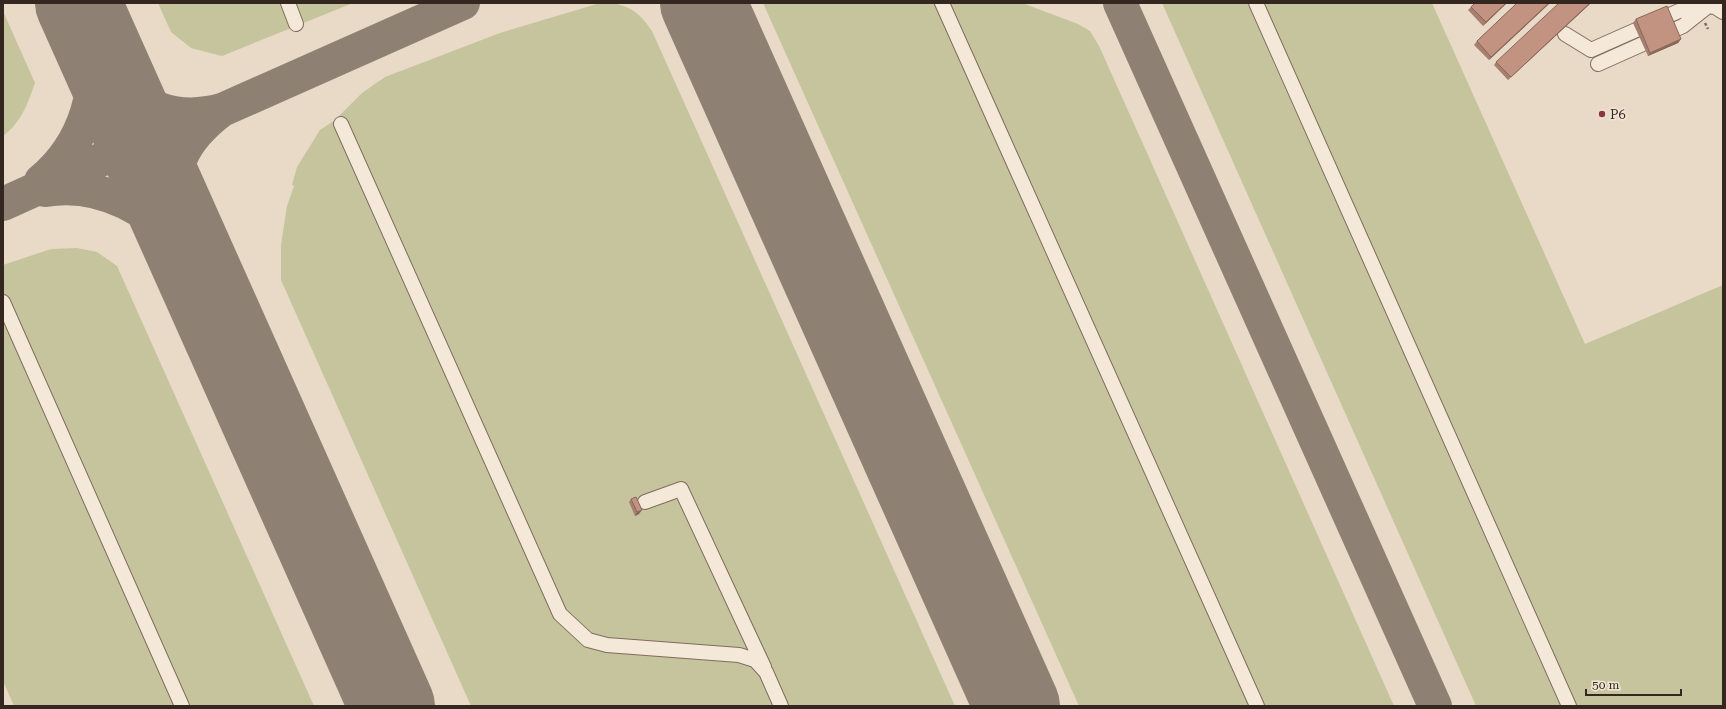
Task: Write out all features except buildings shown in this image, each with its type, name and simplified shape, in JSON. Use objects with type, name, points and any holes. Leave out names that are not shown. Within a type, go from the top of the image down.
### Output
[{"type":"lane","points":[[288,3],[296,24]]},
{"type":"lane","points":[[942,3],[1257,706]]},
{"type":"lane","points":[[1256,3],[1569,706]]},
{"type":"lane","points":[[1598,64],[1683,26],[1708,6]]},
{"type":"lane","points":[[1566,34],[1591,50],[1679,11],[1708,6],[1715,7],[1723,12]]},
{"type":"lane","points":[[341,124],[560,614],[588,640],[607,645],[739,655],[755,660],[766,672]]},
{"type":"lane","points":[[3,302],[182,706]]},
{"type":"lane","points":[[645,502],[681,489],[781,706]]},
{"type":"green space","points":[[158,3],[353,3],[222,56],[191,48],[171,32]]},
{"type":"green space","points":[[613,3],[636,12],[652,31],[955,706],[471,706],[281,280],[281,245],[287,206],[294,186],[292,185],[297,167],[320,130],[335,120],[362,93],[385,77],[500,33],[597,4]]},
{"type":"green space","points":[[763,3],[1022,3],[1078,24],[1090,31],[1099,46],[1394,706],[1079,706]]},
{"type":"green space","points":[[1162,3],[1432,3],[1585,344],[1723,285],[1723,706],[1476,706]]},
{"type":"green space","points":[[3,11],[35,83],[27,105],[19,119],[3,136]]},
{"type":"green space","points":[[77,248],[97,252],[117,266],[314,706],[14,706],[3,681],[3,265],[51,249]]},
{"type":"taxiway","points":[[3,204],[140,142],[222,110],[463,3]]},
{"type":"taxiway","points":[[1120,3],[1435,706]]},
{"type":"taxiway","points":[[41,181],[57,166],[69,150],[87,113],[92,93],[94,72],[90,30]]},
{"type":"taxiway","points":[[107,68],[131,93],[144,102],[158,108],[173,113],[188,114],[205,114],[222,110],[208,121],[197,133],[181,158],[176,171],[174,186],[173,203],[175,221]]},
{"type":"taxiway","points":[[45,190],[66,188],[87,190],[125,202],[160,224],[190,253]]},
{"type":"runway","points":[[78,3],[392,706]]},
{"type":"runway","points":[[703,3],[1017,706]]},
{"type":"place","name":"P6","points":[[1602,114]]}]
